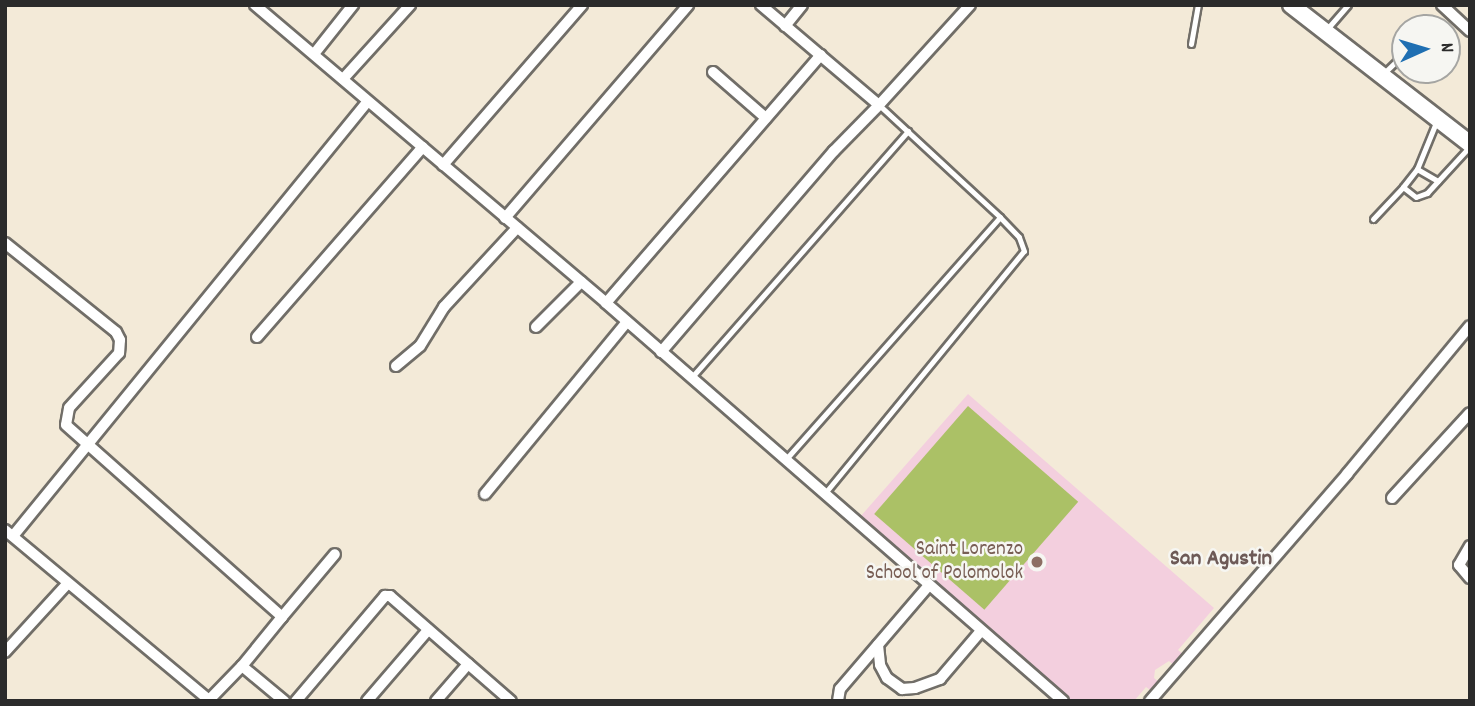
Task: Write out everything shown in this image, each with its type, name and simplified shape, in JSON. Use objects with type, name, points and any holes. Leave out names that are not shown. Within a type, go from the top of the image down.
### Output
[{"type":"main road","points":[[1292,5],[1470,145]]},
{"type":"street","points":[[255,5],[606,303],[1063,701]]},
{"type":"street","points":[[314,54],[353,5]]},
{"type":"street","points":[[343,79],[410,5]]},
{"type":"street","points":[[443,165],[582,5]]},
{"type":"street","points":[[505,218],[688,5]]},
{"type":"street","points":[[761,5],[879,105]]},
{"type":"street","points":[[785,26],[802,5]]},
{"type":"street","points":[[661,352],[834,151],[970,5]]},
{"type":"street","points":[[1442,5],[1470,30]]},
{"type":"street","points":[[606,303],[821,55]]},
{"type":"street","points":[[713,72],[766,118]]},
{"type":"street","points":[[335,554],[242,666],[209,700],[7,533],[86,445],[368,101]]},
{"type":"street","points":[[257,337],[423,147]]},
{"type":"street","points":[[396,366],[421,346],[444,307],[517,228]]},
{"type":"street","points":[[5,243],[116,332],[120,340],[119,353],[69,408],[66,425],[282,617]]},
{"type":"street","points":[[536,327],[581,282]]},
{"type":"street","points":[[485,494],[627,322]]},
{"type":"street","points":[[1150,701],[1347,474],[1470,326]]},
{"type":"street","points":[[1392,498],[1470,413]]},
{"type":"street","points":[[1470,546],[1459,565],[1470,578]]},
{"type":"street","points":[[5,652],[68,583]]},
{"type":"street","points":[[838,701],[840,690],[929,586]]},
{"type":"street","points":[[296,701],[382,597],[390,596],[511,701]]},
{"type":"street","points":[[367,701],[428,630]]},
{"type":"street","points":[[878,645],[880,665],[887,678],[900,688],[915,688],[940,679],[981,631]]},
{"type":"street","points":[[436,701],[468,664]]},
{"type":"street","points":[[242,666],[284,701]]},
{"type":"lane","points":[[1191,44],[1198,5]]},
{"type":"lane","points":[[1325,31],[1348,5]]},
{"type":"lane","points":[[1381,75],[1391,66]]},
{"type":"lane","points":[[825,493],[1024,251],[1019,237],[1000,216],[879,105]]},
{"type":"lane","points":[[1373,219],[1417,169],[1437,119]]},
{"type":"lane","points":[[691,378],[908,131]]},
{"type":"lane","points":[[1403,187],[1416,197],[1422,197],[1470,145]]},
{"type":"lane","points":[[1417,169],[1438,181]]},
{"type":"lane","points":[[786,459],[1000,216]]},
{"type":"shaded area","name":"Saint Lorenzo School of Polomolok","points":[[968,394],[1214,608],[1178,650],[1184,655],[1175,666],[1169,661],[1155,670],[1154,678],[1160,683],[1153,692],[1146,687],[1134,701],[1071,701],[860,517]]},
{"type":"green space","points":[[968,406],[1078,502],[984,610],[874,514]]},
{"type":"place","name":"Saint Lorenzo School of Polomolok","points":[[1037,562]]},
{"type":"district","name":"San Agustin","points":[[1221,560]]}]
